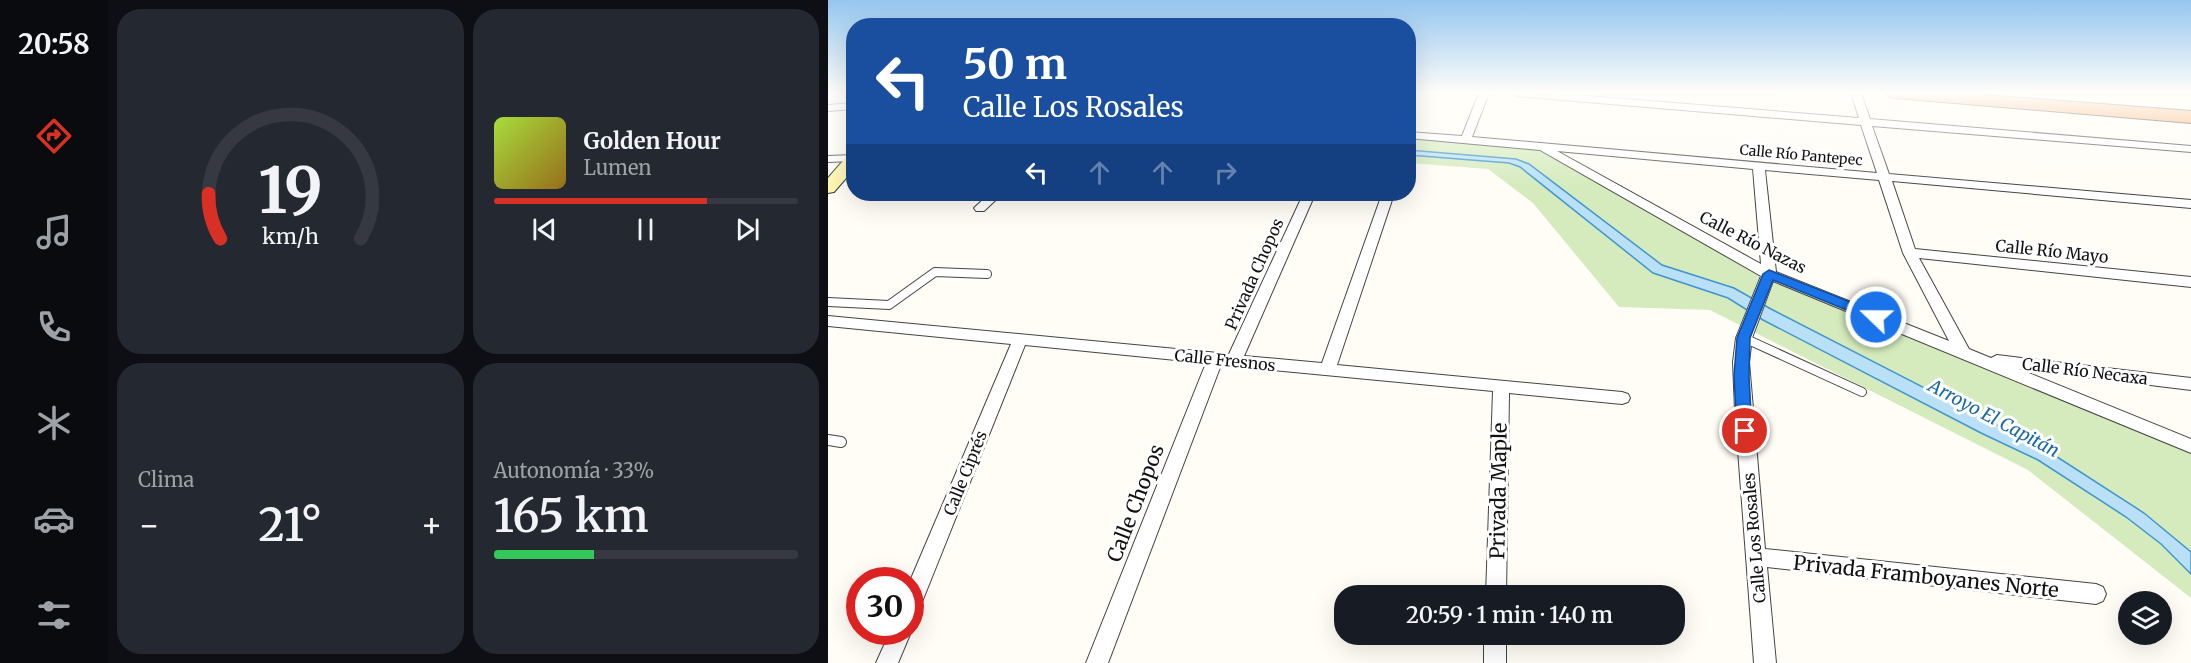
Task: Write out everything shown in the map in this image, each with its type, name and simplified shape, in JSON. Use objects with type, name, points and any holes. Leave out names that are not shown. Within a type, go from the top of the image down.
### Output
[{"type":"street","points":[[1466,140],[1472,124]]},
{"type":"street","points":[[1867,124],[1910,253],[1962,351]]},
{"type":"street","points":[[1889,124],[2191,149]]},
{"type":"street","name":"Calle Río Pantepec","points":[[1416,136],[2191,204]]},
{"type":"street","name":"Calle Río Nazas","points":[[1541,147],[1769,274],[2191,446]]},
{"type":"street","points":[[1759,167],[1769,274]]},
{"type":"street","points":[[828,189],[846,168]]},
{"type":"street","points":[[980,208],[988,201]]},
{"type":"street","name":"Privada Chopos","points":[[1234,361],[1306,201]]},
{"type":"street","points":[[1327,371],[1386,201]]},
{"type":"street","name":"Calle Río Mayo","points":[[1910,253],[2191,282]]},
{"type":"street","name":"Calle Los Rosales","points":[[1765,663],[1742,390],[1744,338],[1769,274]]},
{"type":"street","name":"Calle Fresnos","points":[[828,321],[1622,398]]},
{"type":"street","name":"Calle Ciprés","points":[[924,573],[1020,340]]},
{"type":"street","name":"Calle Chopos","points":[[1097,663],[1215,359]]},
{"type":"street","name":"Calle Río Necaxa","points":[[1979,359],[2191,384]]},
{"type":"street","name":"Privada Maple","points":[[1496,585],[1501,387]]},
{"type":"street","name":"Privada Framboyanes Norte","points":[[1756,557],[2096,594]]},
{"type":"street","points":[[887,663],[895,645]]},
{"type":"street","points":[[1495,645],[1495,663]]},
{"type":"lane","points":[[828,159],[846,158]]},
{"type":"lane","points":[[828,302],[884,307],[894,303],[935,272],[987,274]]},
{"type":"lane","points":[[1744,338],[1862,392]]},
{"type":"lane","points":[[828,440],[840,442]]},
{"type":"green space","points":[[1416,135],[1541,147],[1769,274],[2191,446],[2191,598],[2028,470],[1710,310],[1619,307],[1533,203],[1488,169],[1416,164]]},
{"type":"water","points":[[1416,151],[1516,159],[1529,164],[1662,265],[1734,288],[2051,453],[2144,513],[2191,552],[2191,574],[2161,544],[2126,517],[2038,460],[1763,320],[1728,298],[1653,273],[1520,167],[1509,163],[1416,156]]},
{"type":"route","points":[[1745,431],[1741,376],[1744,338],[1769,274],[1876,317]]},
{"type":"water label","name":"Arroyo El Capitán","points":[[1994,418]]}]
